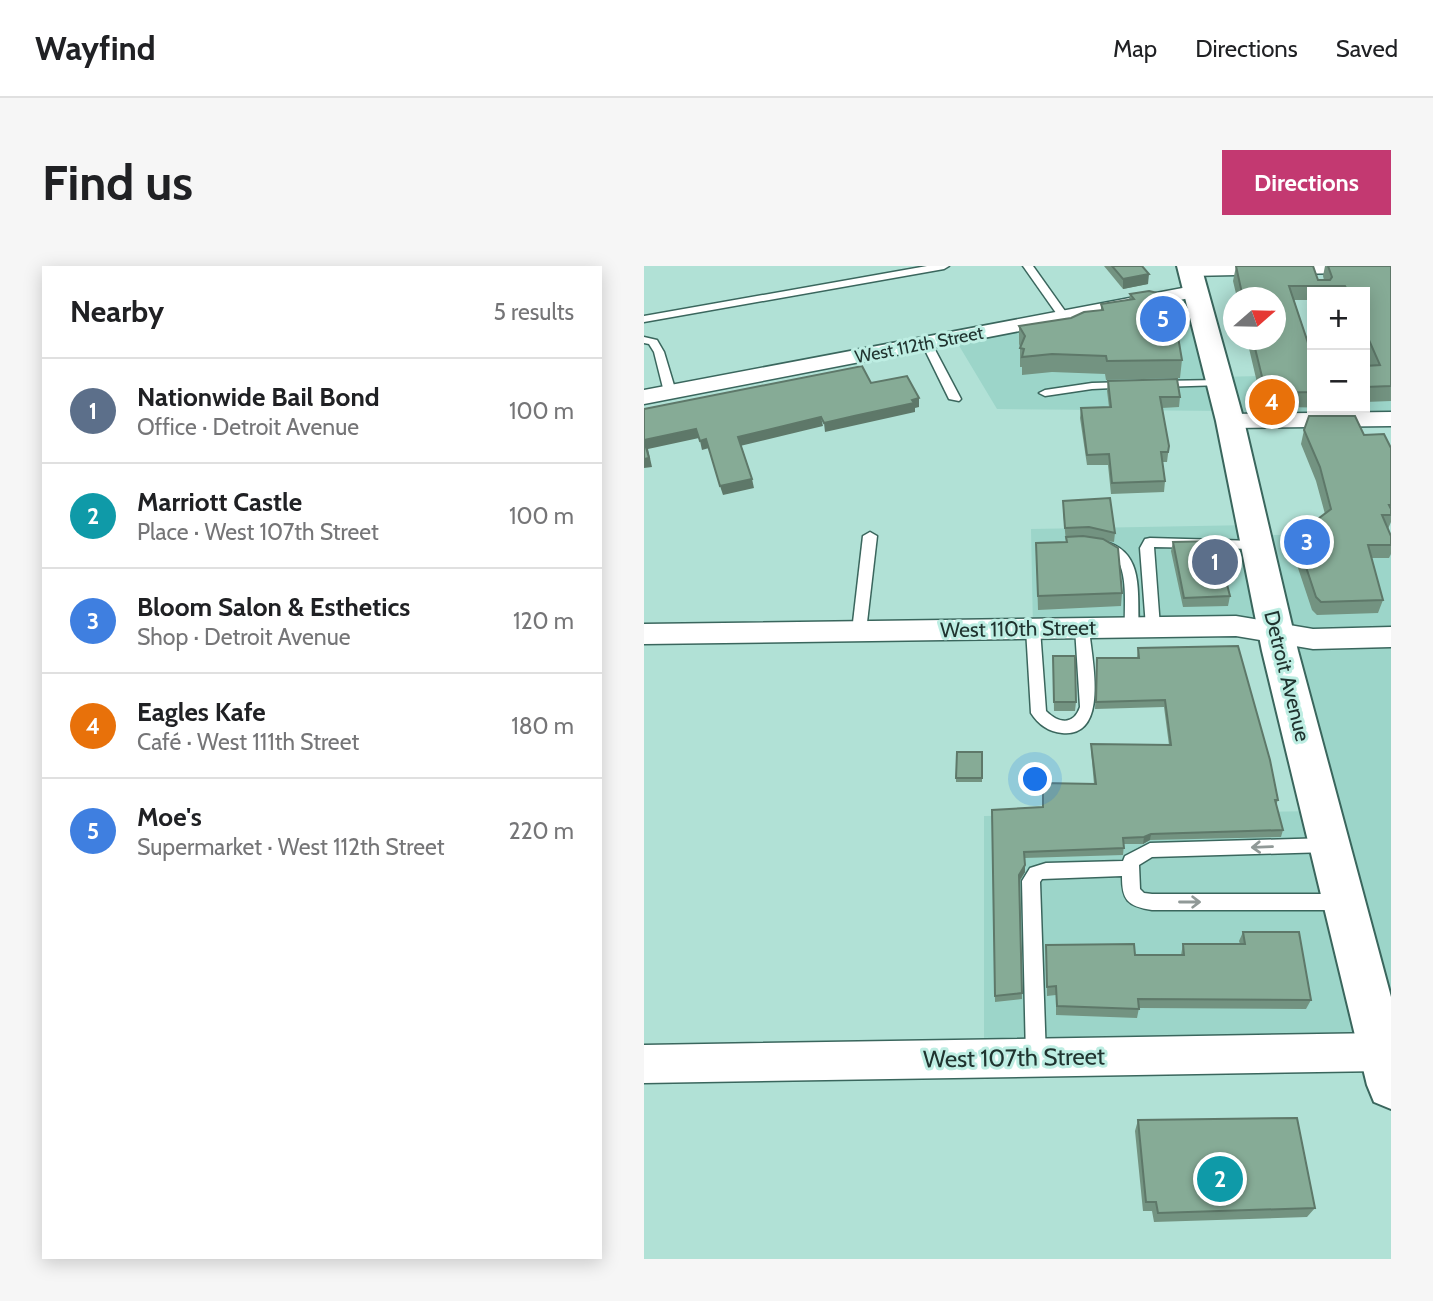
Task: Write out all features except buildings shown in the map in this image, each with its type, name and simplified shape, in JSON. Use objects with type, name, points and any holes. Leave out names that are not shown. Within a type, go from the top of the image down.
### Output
[{"type":"main road","name":"Detroit Avenue","points":[[1191,276],[1230,421],[1276,633],[1387,1069]]},
{"type":"street","name":"West 112th Street","points":[[644,397],[1065,318],[1191,276],[1315,276],[1391,266]]},
{"type":"street","points":[[1230,421],[1391,419]]},
{"type":"street","name":"West 110th Street","points":[[644,634],[1237,626],[1313,639],[1391,637]]},
{"type":"street","name":"West 107th Street","points":[[644,1064],[1036,1058],[1387,1069]]},
{"type":"lane","points":[[644,319],[943,266]]},
{"type":"lane","points":[[1028,266],[1065,318]]},
{"type":"lane","points":[[644,340],[653,342],[659,352],[670,392]]},
{"type":"lane","points":[[927,344],[955,399]]},
{"type":"lane","points":[[1045,393],[1092,386],[1219,383]]},
{"type":"lane","points":[[859,631],[870,536]]},
{"type":"lane","points":[[1142,627],[1147,548],[1150,542],[1256,545]]},
{"type":"lane","points":[[1081,545],[1108,544],[1121,551],[1126,559],[1142,627]]},
{"type":"lane","points":[[1033,629],[1039,713],[1047,724],[1058,727],[1079,725],[1085,718],[1088,707],[1082,628]]},
{"type":"lane","points":[[1331,845],[1150,850],[1131,861],[1131,891],[1139,900],[1152,902],[1345,902]]},
{"type":"lane","points":[[1036,1058],[1031,881],[1036,873],[1046,870],[1131,868]]},
{"type":"shaded area","points":[[1193,292],[1218,377],[1307,375],[1307,413],[1370,413],[1370,375],[1391,374],[1391,419],[1230,421],[1227,411],[997,409],[955,339]]},
{"type":"shaded area","points":[[1252,525],[1255,535],[1391,534],[1391,1070],[984,1059],[984,816],[1321,811],[1276,633],[1033,629],[1031,529]]},
{"type":"place","name":"Moe's","points":[[1163,319]]},
{"type":"place","name":"Eagles Kafe","points":[[1272,402]]},
{"type":"place","name":"Bloom Salon & Esthetics","points":[[1307,542]]},
{"type":"place","name":"Nationwide Bail Bond","points":[[1215,562]]},
{"type":"place","name":"Marriott Castle","points":[[1220,1179]]}]
